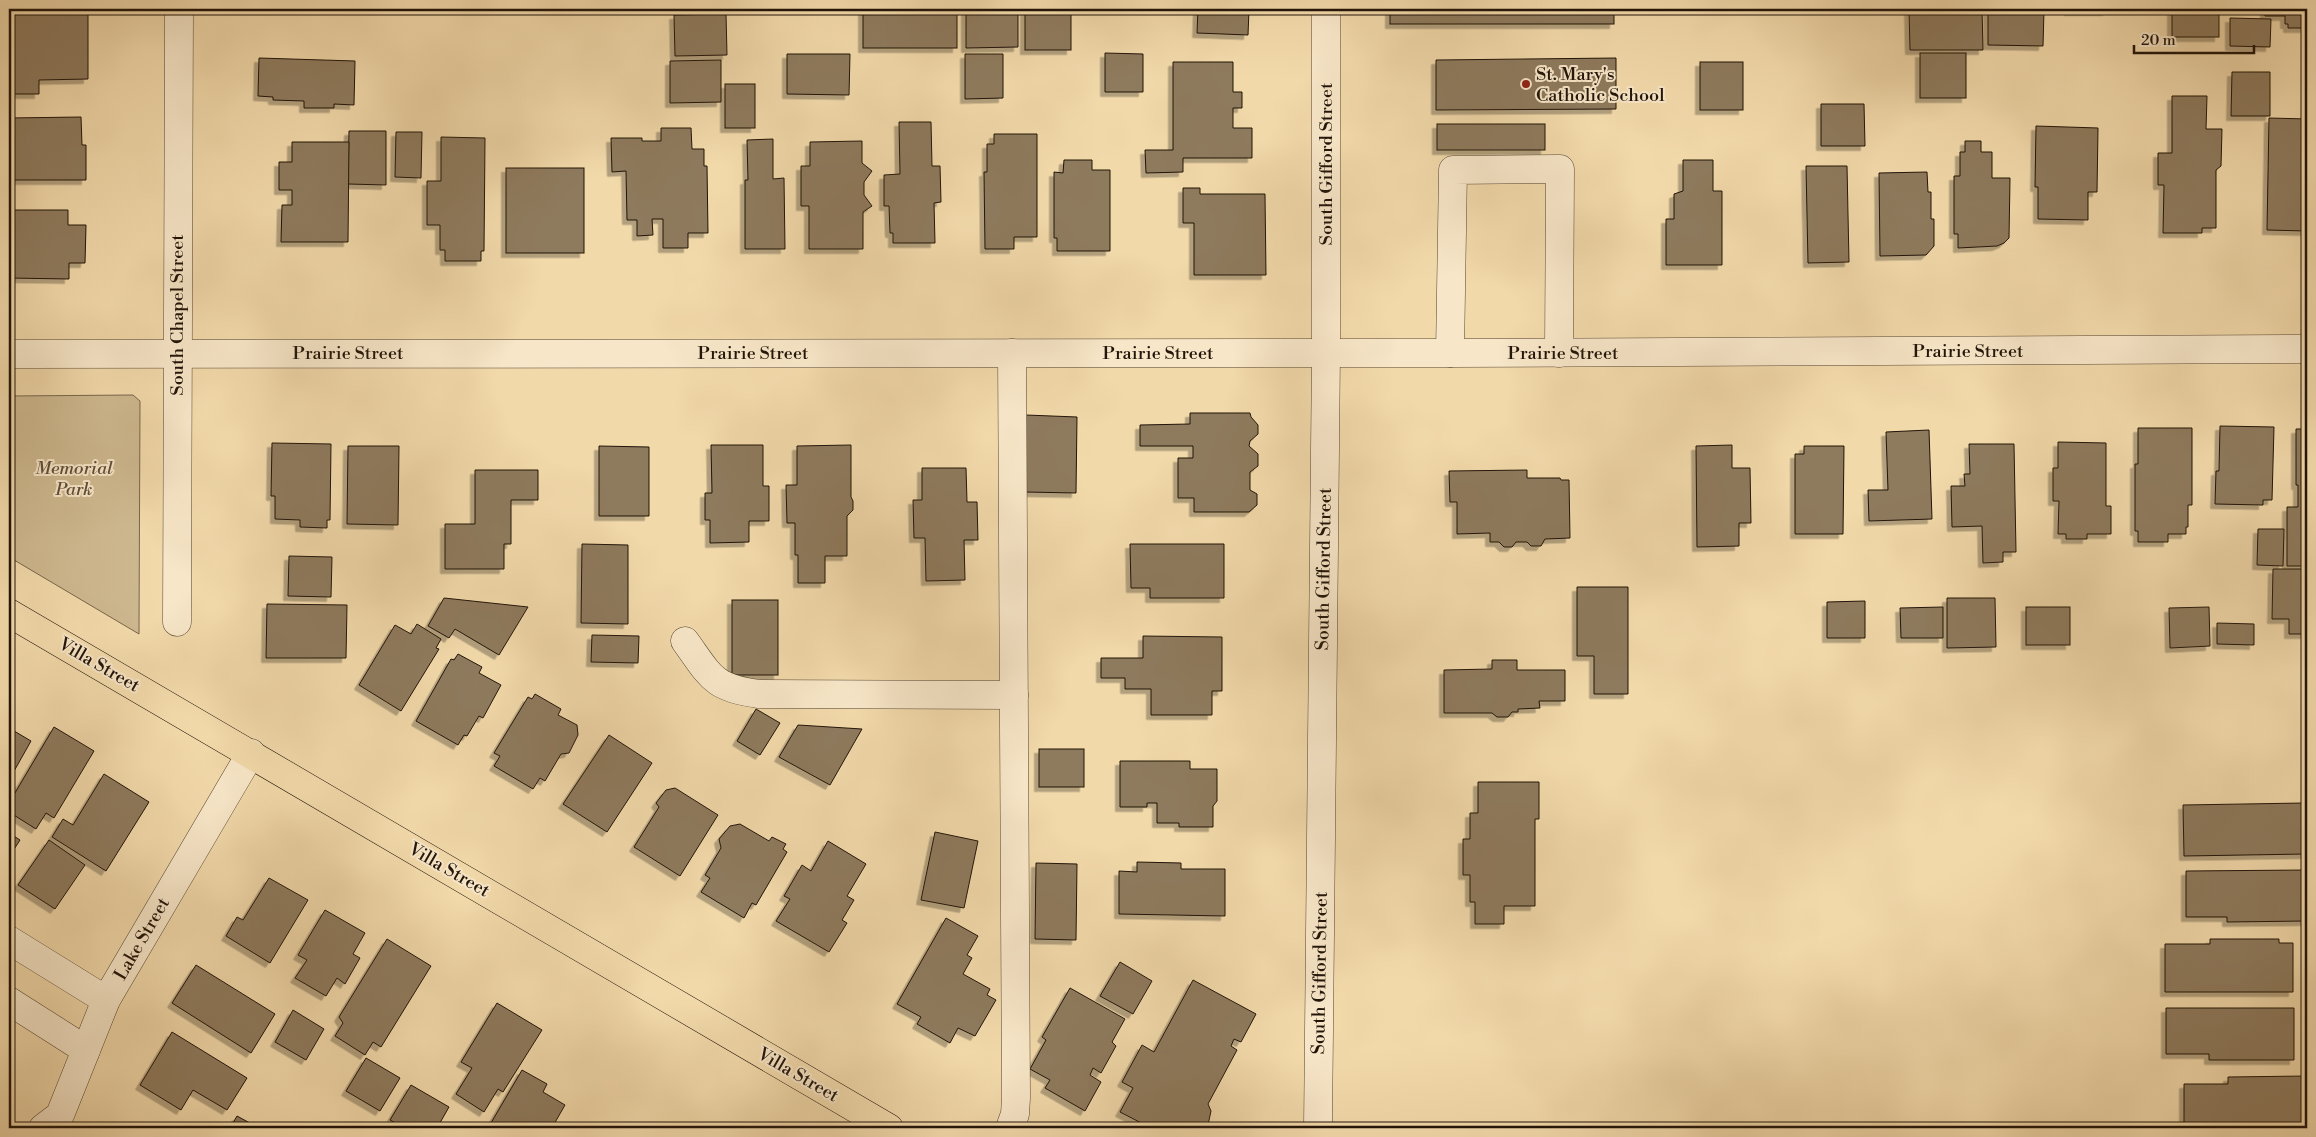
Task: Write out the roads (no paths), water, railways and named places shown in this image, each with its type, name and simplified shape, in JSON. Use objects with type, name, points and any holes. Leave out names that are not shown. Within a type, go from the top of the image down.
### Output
[{"type":"main road","name":"Villa Street","points":[[9,612],[888,1128]]},
{"type":"street","name":"South Chapel Street","points":[[177,622],[178,9]]},
{"type":"street","name":"South Gifford Street","points":[[1318,1128],[1326,353],[1326,9]]},
{"type":"street","points":[[1450,353],[1453,170],[1560,169],[1560,353]]},
{"type":"street","name":"Prairie Street","points":[[9,354],[1560,353],[2307,349]]},
{"type":"street","points":[[1010,1128],[1015,1114],[1016,1098],[1012,353]]},
{"type":"street","points":[[685,641],[711,678],[734,691],[759,694],[1014,696]]},
{"type":"street","name":"Lake Street","points":[[58,1124],[106,1000],[251,753]]},
{"type":"street","points":[[9,940],[106,1000]]},
{"type":"street","points":[[9,1001],[86,1050]]},
{"type":"place","name":"St. Mary's Catholic School","points":[[1526,84]]},
{"type":"park label","name":"Memorial Park","points":[[74,478]]}]
